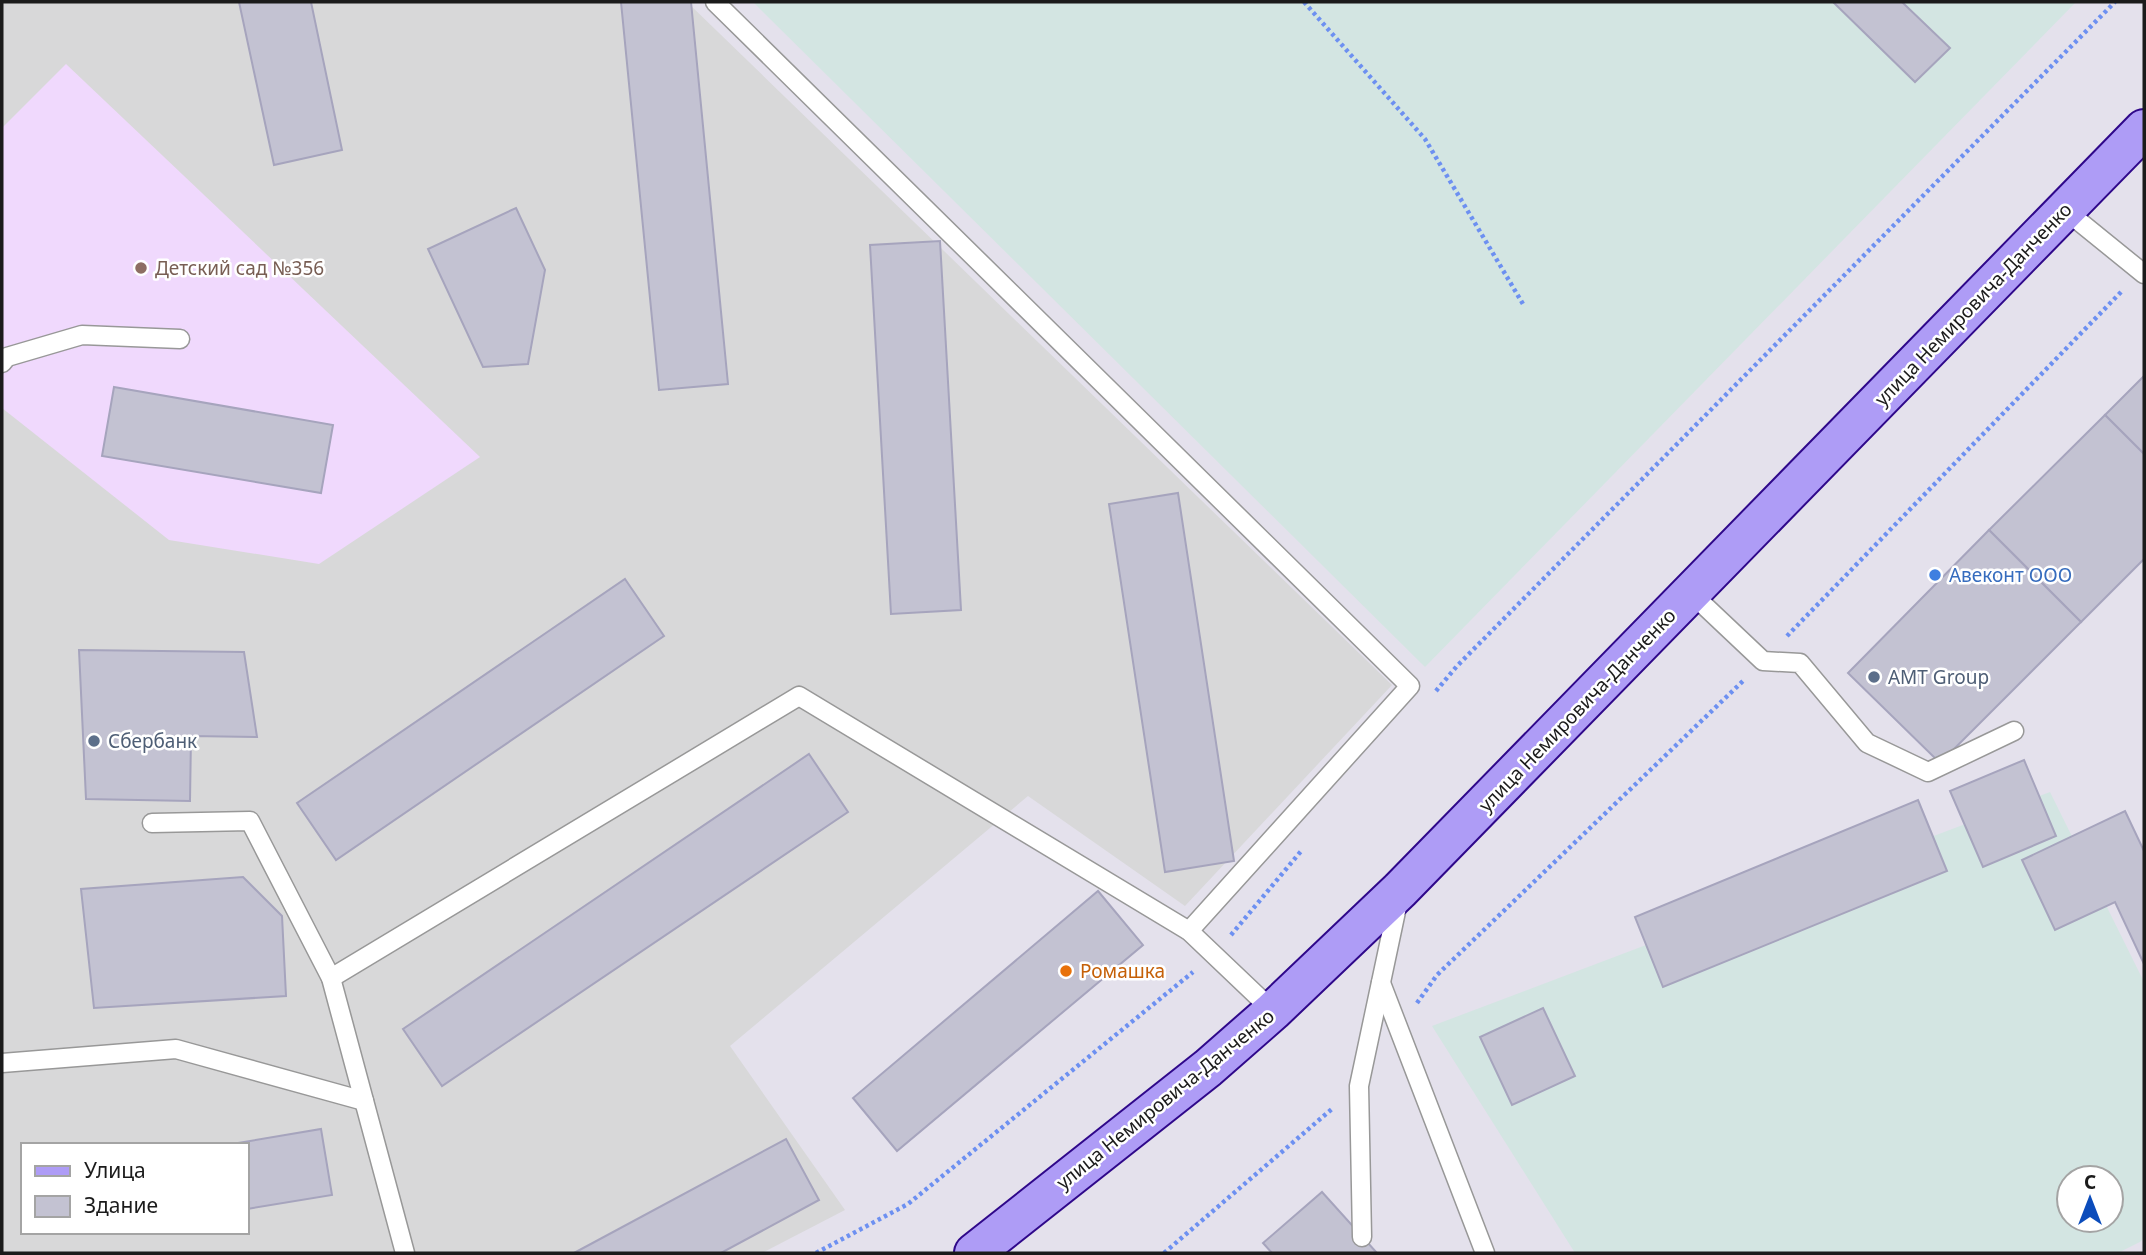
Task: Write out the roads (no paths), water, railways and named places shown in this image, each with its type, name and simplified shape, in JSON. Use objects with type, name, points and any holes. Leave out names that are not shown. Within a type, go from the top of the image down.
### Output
[{"type":"main road","name":"улица Немировича-Данченко","points":[[974,1253],[1208,1068],[1273,1011],[1401,890],[2143,132]]},
{"type":"lane","points":[[715,2],[1410,686],[1189,931]]},
{"type":"lane","points":[[2065,210],[2143,273]]},
{"type":"lane","points":[[2,363],[7,357],[82,335],[180,339]]},
{"type":"lane","points":[[1691,593],[1763,661],[1800,663],[1867,743],[1928,772],[2014,731]]},
{"type":"lane","points":[[331,978],[799,696],[1189,931],[1273,1011]]},
{"type":"lane","points":[[152,823],[250,821],[331,978],[404,1253]]},
{"type":"lane","points":[[1362,1237],[1359,1086],[1401,890]]},
{"type":"lane","points":[[1381,983],[1485,1253]]},
{"type":"lane","points":[[2,1063],[176,1049],[364,1101]]},
{"type":"place","name":"Детский сад №356","points":[[141,268]]},
{"type":"place","name":"Авеконт ООО","points":[[1935,575]]},
{"type":"place","name":"АМТ Group","points":[[1874,677]]},
{"type":"place","name":"Сбербанк","points":[[94,741]]},
{"type":"place","name":"Ромашка","points":[[1066,971]]}]
